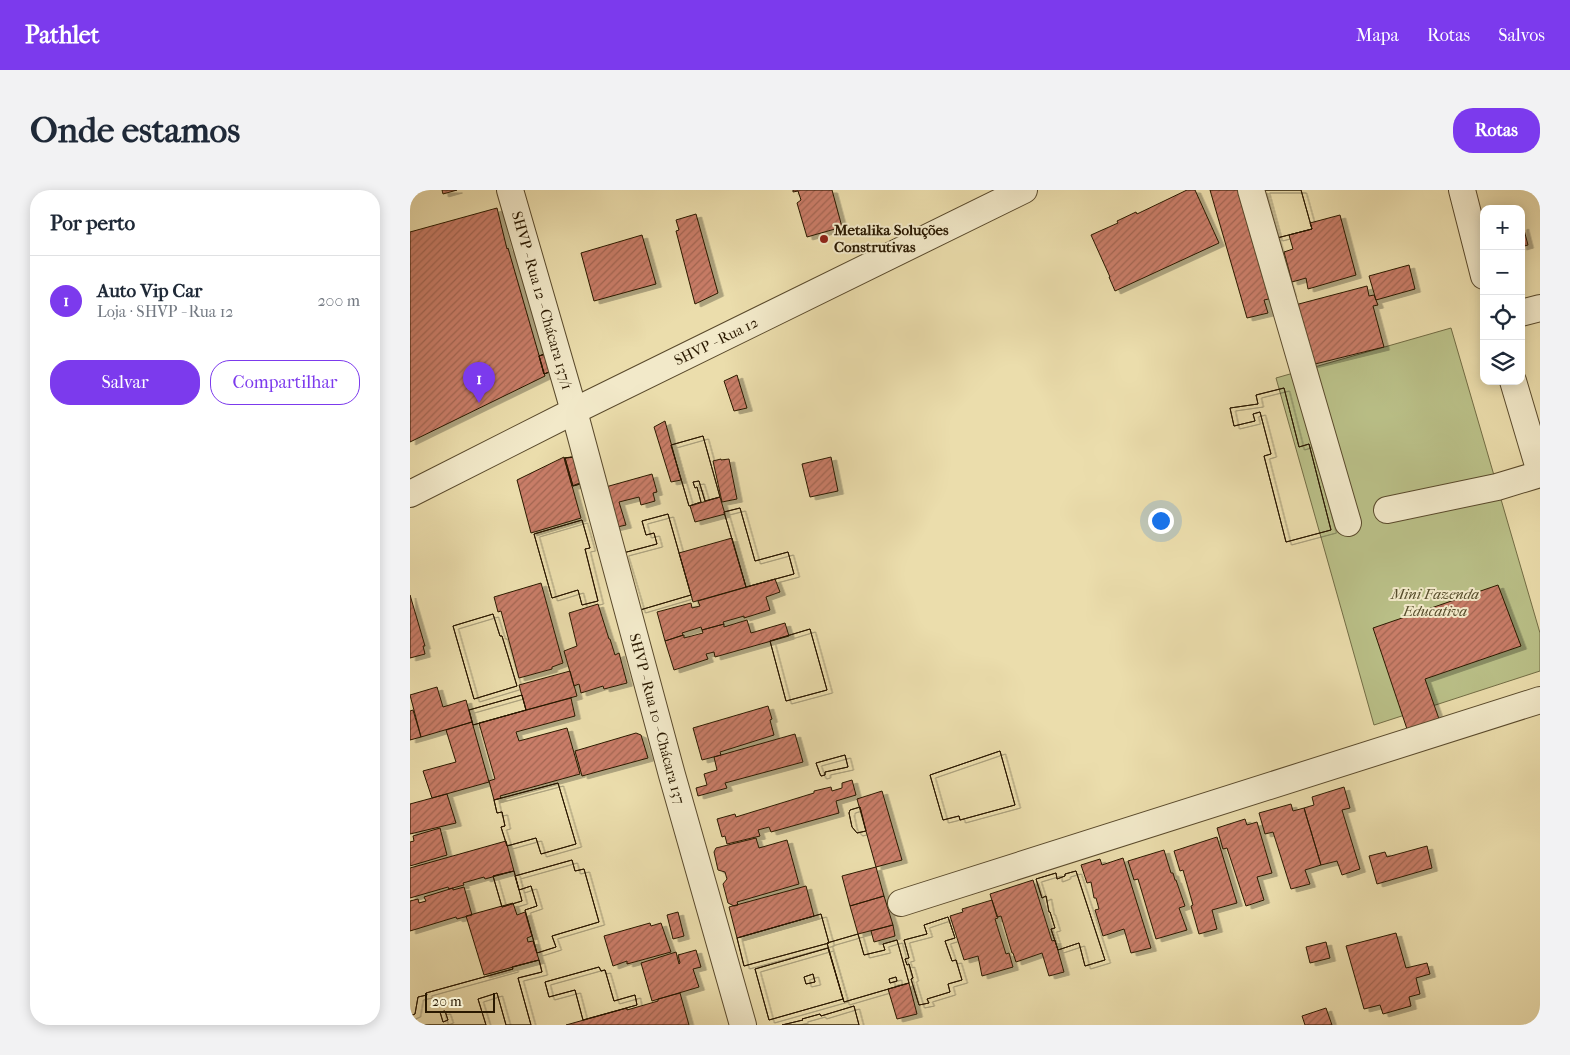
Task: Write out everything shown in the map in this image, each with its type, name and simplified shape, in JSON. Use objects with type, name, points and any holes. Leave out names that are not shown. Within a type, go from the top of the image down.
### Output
[{"type":"street","name":"SHVP - Rua 12 - Chácara 137/1","points":[[510,190],[574,411]]},
{"type":"street","name":"SHVP - Rua 12","points":[[410,494],[574,411],[1024,190]]},
{"type":"street","points":[[1250,190],[1348,523]]},
{"type":"street","points":[[1462,190],[1480,260]]},
{"type":"street","points":[[1525,312],[1540,308]]},
{"type":"street","points":[[1387,510],[1497,487],[1540,473],[1514,385]]},
{"type":"street","name":"SHVP - Rua 10 - Chácara 137","points":[[574,411],[670,766],[743,1025]]},
{"type":"street","points":[[901,903],[1540,700]]},
{"type":"green space","name":"Mini Fazenda Educativa","points":[[1451,328],[1540,633],[1540,671],[1374,725],[1276,378]]},
{"type":"building","points":[[442,190],[457,190],[443,194]]},
{"type":"building","points":[[793,190],[832,190],[842,227],[807,237],[797,203],[801,200],[798,191],[793,192]]},
{"type":"building","points":[[1187,190],[1195,190],[1219,243],[1115,291],[1091,235],[1118,223],[1117,221],[1136,212],[1137,214]]},
{"type":"building","points":[[1210,190],[1262,190],[1291,294],[1264,300],[1268,313],[1247,318]]},
{"type":"building","points":[[1264,190],[1301,190],[1312,229],[1277,238]]},
{"type":"building","points":[[1264,190],[1301,190],[1312,229],[1277,238]]},
{"type":"building","points":[[497,208],[507,249],[545,376],[410,442],[410,232]]},
{"type":"building","points":[[696,214],[718,293],[695,304],[676,231],[679,230],[676,220]]},
{"type":"building","points":[[1340,215],[1356,275],[1308,289],[1306,278],[1292,282],[1284,252],[1293,249],[1289,235],[1312,229],[1310,223]]},
{"type":"building","points":[[1525,234],[1528,245],[1525,246]]},
{"type":"building","points":[[642,235],[656,284],[594,301],[581,253]]},
{"type":"building","points":[[1409,265],[1415,289],[1376,300],[1369,276]]},
{"type":"building","points":[[1367,286],[1369,296],[1374,295],[1378,305],[1373,306],[1384,347],[1311,365],[1295,305]]},
{"type":"building","points":[[546,353],[568,366],[544,374],[539,356]]},
{"type":"building","points":[[546,354],[554,370],[544,374],[539,356]]},
{"type":"building","points":[[546,354],[554,370],[544,374],[539,356]]},
{"type":"building","points":[[737,375],[747,408],[734,411],[724,381]]},
{"type":"building","points":[[1284,388],[1299,447],[1309,444],[1331,530],[1286,542],[1264,456],[1271,454],[1260,412],[1253,414],[1255,421],[1234,426],[1230,408],[1258,404],[1256,395]]},
{"type":"building","points":[[1284,388],[1299,447],[1309,444],[1331,530],[1286,542],[1264,456],[1271,454],[1260,412],[1253,414],[1255,421],[1234,426],[1230,408],[1258,404],[1256,395]]},
{"type":"building","points":[[665,421],[681,480],[671,482],[654,427]]},
{"type":"building","points":[[703,436],[720,497],[705,501],[699,481],[693,482],[695,488],[697,487],[701,502],[689,506],[671,445]]},
{"type":"building","points":[[703,436],[720,497],[705,501],[699,481],[693,482],[695,488],[697,487],[701,502],[689,506],[671,445]]},
{"type":"building","points":[[564,457],[581,518],[531,533],[517,480]]},
{"type":"building","points":[[574,457],[582,482],[572,486],[564,458]]},
{"type":"building","points":[[574,457],[580,484],[573,486],[565,458]]},
{"type":"building","points":[[574,457],[580,484],[573,486],[565,458]]},
{"type":"building","points":[[831,457],[838,491],[810,497],[802,464]]},
{"type":"building","points":[[729,459],[737,499],[722,502],[713,461]]},
{"type":"building","points":[[652,474],[657,492],[653,493],[655,501],[641,505],[639,497],[619,502],[626,525],[613,528],[602,488]]},
{"type":"building","points":[[720,497],[725,514],[695,522],[690,506]]},
{"type":"building","points":[[740,508],[755,561],[788,552],[794,574],[746,587],[724,512]]},
{"type":"building","points":[[740,508],[755,561],[788,552],[794,574],[746,587],[724,512]]},
{"type":"building","points":[[668,514],[691,595],[640,610],[623,553],[657,544],[654,533],[646,535],[642,521]]},
{"type":"building","points":[[668,514],[691,595],[640,610],[623,553],[657,544],[654,533],[646,535],[642,521]]},
{"type":"building","points":[[582,520],[590,548],[585,549],[598,601],[582,605],[578,590],[552,598],[534,534]]},
{"type":"building","points":[[582,520],[590,548],[585,549],[598,601],[582,605],[578,590],[552,598],[534,534]]},
{"type":"building","points":[[732,538],[746,587],[693,602],[679,553]]},
{"type":"building","points":[[775,579],[780,592],[766,597],[770,610],[723,622],[724,624],[702,630],[701,627],[665,641],[657,612],[691,603],[692,608],[700,606],[698,601]]},
{"type":"building","points":[[541,583],[563,663],[552,667],[552,669],[519,678],[501,611],[498,612],[494,597]]},
{"type":"building","points":[[1498,585],[1521,646],[1425,679],[1439,719],[1407,729],[1373,628]]},
{"type":"building","points":[[410,595],[425,646],[423,646],[425,654],[410,658]]},
{"type":"building","points":[[598,604],[615,655],[619,653],[627,683],[604,689],[603,686],[581,693],[579,684],[574,686],[564,651],[577,646],[569,613]]},
{"type":"building","points":[[493,614],[500,636],[502,636],[517,686],[474,699],[453,626]]},
{"type":"building","points":[[493,614],[500,636],[502,636],[517,686],[474,699],[453,626]]},
{"type":"building","points":[[747,620],[751,633],[785,623],[789,636],[715,657],[714,652],[706,654],[708,659],[674,670],[665,641],[684,635],[684,638],[703,633],[702,630],[724,624],[724,627]]},
{"type":"building","points":[[810,629],[827,690],[786,701],[770,641]]},
{"type":"building","points":[[810,629],[827,690],[786,701],[770,641]]},
{"type":"building","points":[[570,671],[577,696],[526,710],[519,685]]},
{"type":"building","points":[[437,687],[443,707],[466,700],[472,722],[421,737],[410,695]]},
{"type":"building","points":[[522,695],[526,710],[473,725],[469,710]]},
{"type":"building","points":[[522,695],[526,710],[473,725],[469,710]]},
{"type":"building","points":[[571,698],[575,716],[516,732],[519,741],[567,728],[580,774],[500,796],[501,798],[494,800],[489,781],[495,779],[479,723]]},
{"type":"building","points":[[768,706],[774,735],[720,752],[721,755],[702,760],[693,728]]},
{"type":"building","points":[[413,710],[421,737],[410,740],[410,711]]},
{"type":"building","points":[[472,722],[489,782],[432,798],[423,771],[456,762],[446,730]]},
{"type":"building","points":[[636,733],[641,735],[648,758],[582,776],[575,751]]},
{"type":"building","points":[[795,734],[803,762],[725,783],[727,788],[698,796],[696,788],[707,785],[704,774],[717,770],[714,757]]},
{"type":"building","points":[[1000,751],[1015,805],[960,820],[959,816],[943,820],[930,775]]},
{"type":"building","points":[[1000,751],[1015,805],[960,820],[959,816],[943,820],[930,775]]},
{"type":"building","points":[[845,755],[848,767],[825,772],[825,775],[821,776],[816,763]]},
{"type":"building","points":[[845,755],[848,767],[825,772],[825,775],[821,776],[816,763]]},
{"type":"building","points":[[852,780],[856,795],[836,801],[839,813],[771,832],[769,827],[758,830],[760,836],[727,844],[725,836],[722,837],[717,819],[735,814],[736,817],[814,793],[814,791],[831,787],[832,791],[842,788],[842,783]]},
{"type":"building","points":[[558,783],[576,844],[541,854],[536,838],[507,846],[501,827],[505,826],[502,812],[497,813],[494,800]]},
{"type":"building","points":[[558,783],[576,844],[541,854],[536,838],[507,846],[501,827],[505,826],[502,812],[497,813],[494,800]]},
{"type":"building","points":[[1344,787],[1350,808],[1342,810],[1360,869],[1342,875],[1337,861],[1321,865],[1304,808],[1314,805],[1312,797]]},
{"type":"building","points":[[882,791],[902,860],[876,867],[857,799]]},
{"type":"building","points":[[447,794],[456,823],[410,834],[410,804]]},
{"type":"building","points":[[1291,804],[1293,811],[1304,808],[1321,865],[1305,870],[1310,884],[1291,889],[1273,832],[1265,834],[1259,813]]},
{"type":"building","points":[[860,807],[866,831],[857,833],[852,827],[849,813],[850,810]]},
{"type":"building","points":[[860,807],[866,831],[857,833],[852,827],[849,813],[850,810]]},
{"type":"building","points":[[1245,819],[1247,825],[1257,822],[1272,873],[1257,877],[1264,900],[1246,906],[1227,848],[1223,849],[1217,828]]},
{"type":"building","points":[[440,828],[447,855],[410,866],[410,842],[414,841],[413,836]]},
{"type":"building","points":[[1217,837],[1237,903],[1212,910],[1217,929],[1199,934],[1183,870],[1180,871],[1174,851]]},
{"type":"building","points":[[756,838],[759,848],[787,840],[799,884],[737,902],[738,905],[734,906],[728,903],[723,884],[727,879],[725,872],[718,870],[714,852],[716,848]]},
{"type":"building","points":[[506,841],[514,871],[485,879],[484,877],[463,883],[464,885],[449,889],[448,887],[410,898],[410,868]]},
{"type":"building","points":[[1427,846],[1432,868],[1377,884],[1369,856],[1385,852],[1387,857]]},
{"type":"building","points":[[1164,850],[1171,873],[1173,873],[1176,880],[1185,906],[1179,908],[1187,930],[1156,939],[1138,879],[1134,880],[1128,861]]},
{"type":"building","points":[[1123,858],[1151,948],[1131,953],[1124,929],[1103,936],[1095,910],[1099,909],[1096,898],[1094,898],[1091,882],[1087,883],[1081,865],[1100,859],[1102,865]]},
{"type":"building","points":[[572,860],[575,871],[584,869],[599,922],[552,936],[556,947],[537,953],[525,910],[537,906],[531,886],[519,890],[515,876]]},
{"type":"building","points":[[572,860],[575,871],[584,869],[599,922],[552,936],[556,947],[537,953],[525,910],[537,906],[531,886],[519,890],[515,876]]},
{"type":"building","points":[[876,867],[884,896],[850,906],[842,876]]},
{"type":"building","points":[[514,871],[522,901],[502,907],[493,876]]},
{"type":"building","points":[[514,871],[522,901],[502,907],[493,876]]},
{"type":"building","points":[[1076,871],[1105,960],[1085,966],[1079,943],[1058,950],[1051,929],[1055,928],[1046,896],[1042,898],[1036,879],[1056,873],[1057,879],[1065,876],[1065,874]]},
{"type":"building","points":[[1076,871],[1105,960],[1085,966],[1079,943],[1058,950],[1051,929],[1055,928],[1046,896],[1042,898],[1036,879],[1056,873],[1057,879],[1065,876],[1065,874]]},
{"type":"building","points":[[1033,880],[1052,941],[1055,940],[1064,972],[1049,976],[1042,953],[1016,962],[1001,916],[997,917],[990,894]]},
{"type":"building","points":[[806,886],[814,916],[737,938],[729,907]]},
{"type":"building","points":[[464,887],[472,915],[457,919],[456,917],[410,931],[410,901],[418,899],[419,903],[426,901],[424,897],[453,888],[453,890]]},
{"type":"building","points":[[884,896],[893,925],[858,934],[850,906]]},
{"type":"building","points":[[992,900],[998,918],[995,919],[1006,954],[1009,953],[1013,967],[982,976],[978,956],[964,960],[950,916],[963,912],[962,909]]},
{"type":"building","points":[[513,903],[517,915],[525,912],[532,936],[527,938],[528,942],[533,941],[539,960],[484,975],[466,916]]},
{"type":"building","points":[[678,912],[684,936],[673,939],[667,915]]},
{"type":"building","points":[[821,914],[829,943],[744,966],[737,938]]},
{"type":"building","points":[[821,914],[829,943],[744,966],[737,938]]},
{"type":"building","points":[[948,917],[955,938],[945,941],[952,961],[956,960],[962,980],[948,984],[950,992],[927,999],[929,1003],[919,1005],[911,979],[913,978],[909,964],[907,965],[905,959],[909,958],[904,940],[927,934],[924,925]]},
{"type":"building","points":[[948,917],[955,938],[945,941],[952,961],[956,960],[962,980],[948,984],[950,992],[927,999],[929,1003],[919,1005],[911,979],[913,978],[909,964],[907,965],[905,959],[909,958],[904,940],[927,934],[924,925]]},
{"type":"building","points":[[650,923],[651,926],[661,923],[671,952],[627,964],[627,961],[613,966],[604,936]]},
{"type":"building","points":[[893,925],[895,936],[874,942],[871,931]]},
{"type":"building","points":[[1396,933],[1406,968],[1427,963],[1430,974],[1416,978],[1420,994],[1409,997],[1411,1006],[1383,1014],[1380,1005],[1364,1009],[1346,946]]},
{"type":"building","points":[[858,934],[864,955],[885,950],[883,944],[897,940],[909,983],[844,1002],[827,943]],"holes":[[[896,977],[897,981],[890,983],[889,979]]]},
{"type":"building","points":[[858,934],[864,955],[885,950],[883,944],[897,940],[909,983],[844,1002],[827,943]],"holes":[[[896,977],[897,981],[890,983],[889,979]]]},
{"type":"building","points":[[1326,942],[1330,958],[1310,963],[1306,947]]},
{"type":"building","points":[[828,948],[843,999],[769,1020],[755,969]],"holes":[[[813,974],[815,982],[806,984],[804,977]]]},
{"type":"building","points":[[828,948],[843,999],[769,1020],[755,969]],"holes":[[[813,974],[815,982],[806,984],[804,977]]]},
{"type":"building","points":[[696,950],[701,967],[693,969],[699,987],[652,1001],[641,963],[676,952],[679,964],[678,955]]},
{"type":"building","points":[[539,960],[542,972],[518,978],[531,1025],[506,1025],[497,993],[478,999],[486,1025],[412,1025],[410,1016],[415,1014],[418,997],[427,995],[426,993],[513,969],[512,967]],"holes":[[[445,1011],[448,1020],[443,1022],[440,1012]]]},
{"type":"building","points":[[539,960],[542,972],[518,978],[531,1025],[506,1025],[497,993],[478,999],[486,1025],[412,1025],[410,1016],[415,1014],[418,997],[427,995],[426,993],[513,969],[512,967]],"holes":[[[445,1011],[448,1020],[443,1022],[440,1012]]]},
{"type":"building","points":[[599,967],[601,971],[605,970],[614,1001],[635,995],[637,1005],[583,1020],[575,990],[549,997],[545,982]]},
{"type":"building","points":[[599,967],[601,971],[605,970],[614,1001],[635,995],[637,1005],[583,1020],[575,990],[549,997],[545,982]]},
{"type":"building","points":[[909,983],[917,1014],[897,1019],[888,989]]},
{"type":"building","points":[[680,993],[689,1025],[566,1025],[627,1008],[627,1010]]},
{"type":"building","points":[[854,1006],[859,1025],[782,1025],[820,1014],[821,1016]]},
{"type":"building","points":[[854,1006],[859,1025],[782,1025],[820,1014],[821,1016]]},
{"type":"building","points":[[1326,1008],[1332,1025],[1305,1025],[1302,1016]]},
{"type":"place","name":"Metalika Soluções Construtivas","points":[[824,239]]},
{"type":"place","name":"Auto Vip Car","points":[[479,403]]}]
